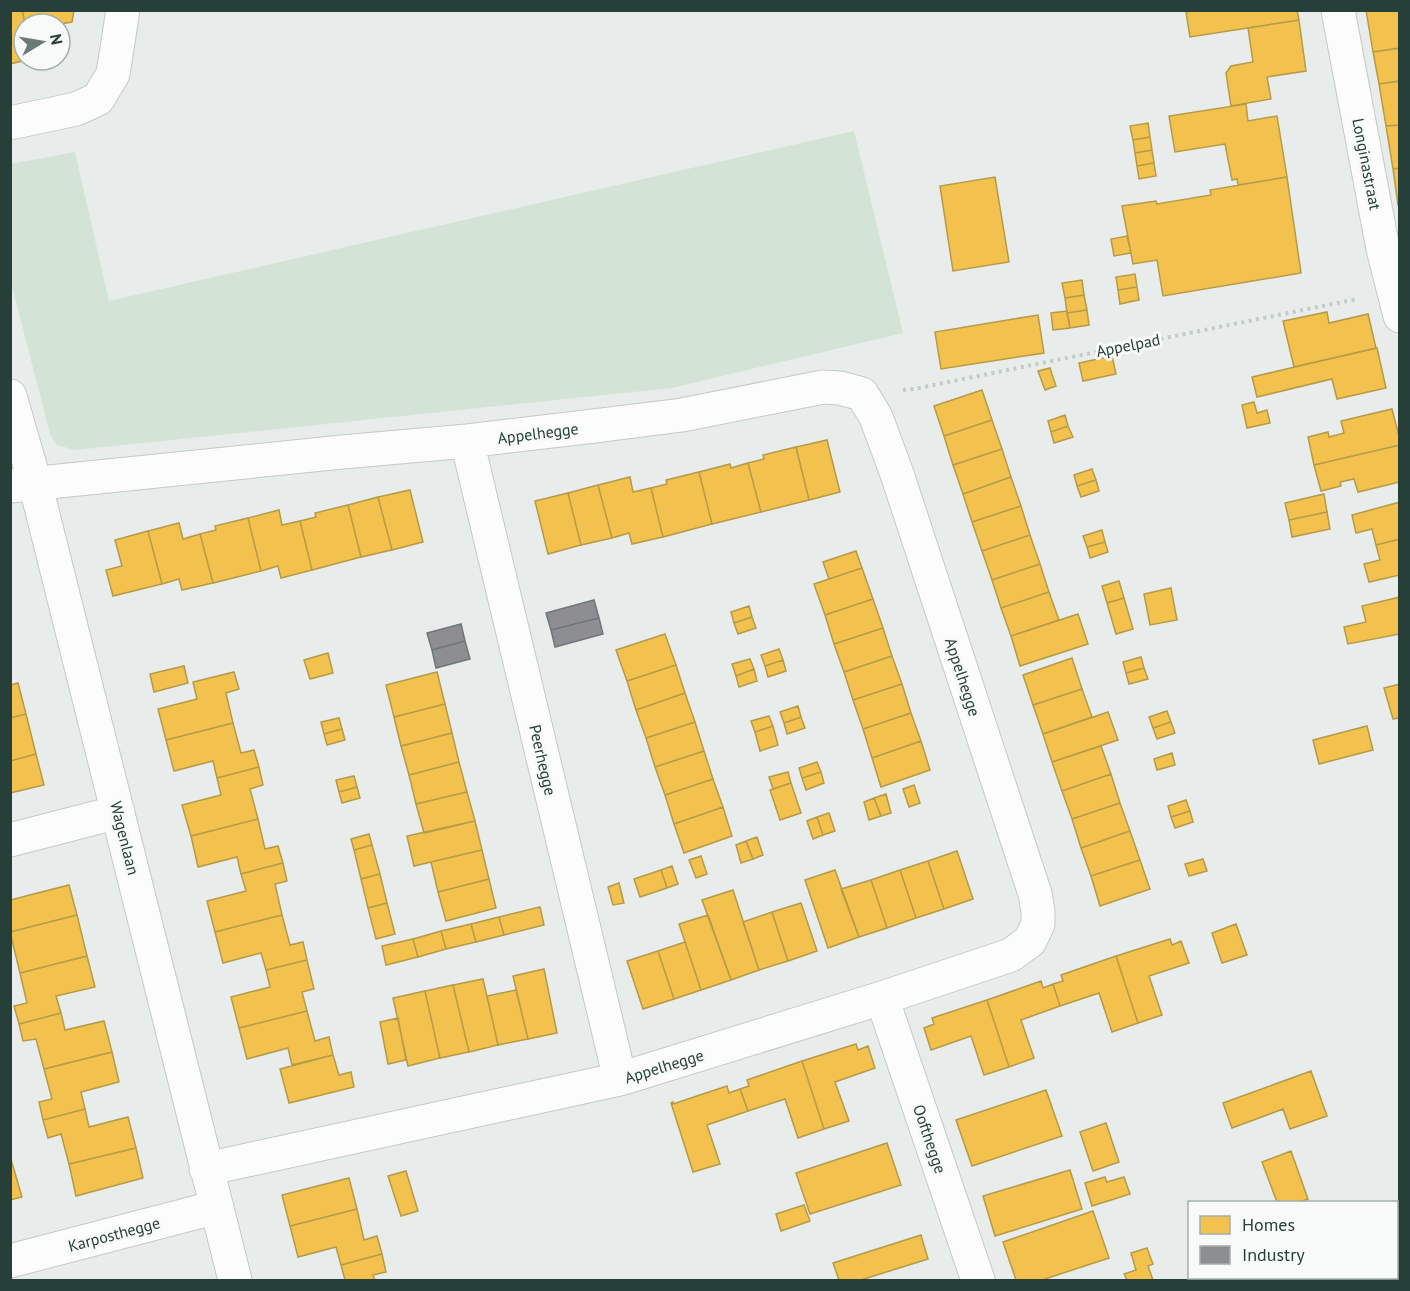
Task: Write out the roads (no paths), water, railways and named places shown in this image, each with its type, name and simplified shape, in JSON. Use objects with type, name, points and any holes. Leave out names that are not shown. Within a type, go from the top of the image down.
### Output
[{"type":"street","points":[[10,123],[76,109],[98,99],[113,74],[123,10]]},
{"type":"street","name":"Longinastraat","points":[[1338,10],[1383,249],[1396,304]]},
{"type":"street","name":"Appelhegge","points":[[23,484],[467,441],[682,415],[823,387],[840,388],[862,394],[876,417],[897,474],[1031,883],[1038,911],[1038,924],[1030,941],[1011,955],[882,998],[620,1079],[206,1169]]},
{"type":"street","name":"Wagenlaan","points":[[10,396],[23,484],[118,812],[235,1281]]},
{"type":"street","name":"Peerhegge","points":[[467,441],[620,1079]]},
{"type":"street","points":[[10,840],[118,812]]},
{"type":"street","name":"Oofthegge","points":[[882,998],[978,1281]]},
{"type":"street","name":"Karposthegge","points":[[10,1261],[217,1207]]}]
